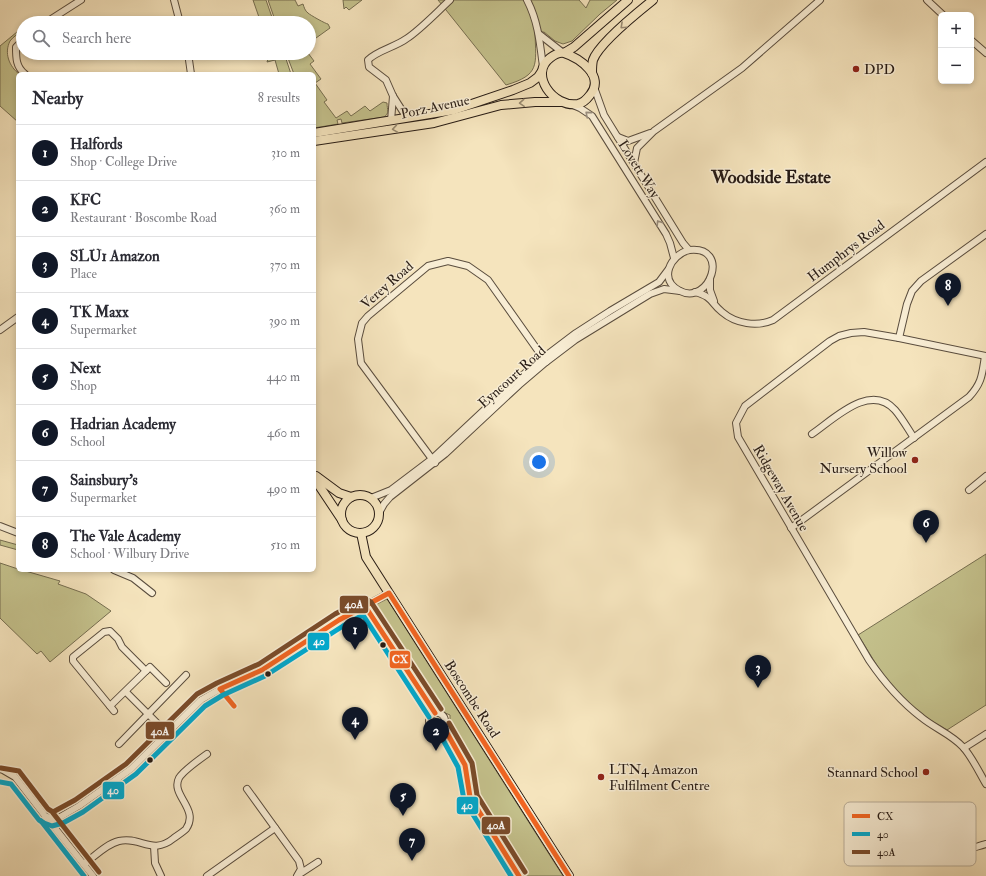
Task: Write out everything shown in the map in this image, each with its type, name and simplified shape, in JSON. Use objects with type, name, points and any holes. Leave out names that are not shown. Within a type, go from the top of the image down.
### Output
[{"type":"main road","points":[[628,0],[574,47],[553,56],[546,61],[542,69],[542,78],[552,95],[560,102],[579,104],[592,93],[594,87],[592,73],[593,61],[600,49],[623,25],[653,0]]},
{"type":"main road","points":[[563,52],[583,63],[592,73]]},
{"type":"main road","name":"Porz Avenue","points":[[316,132],[454,110],[530,83],[538,77],[542,69]]},
{"type":"main road","name":"Porz Avenue","points":[[316,141],[434,123],[501,105],[535,102],[560,102]]},
{"type":"main road","points":[[316,476],[339,493],[351,497]]},
{"type":"main road","points":[[316,481],[342,520],[349,530],[361,533],[372,529],[376,525],[379,513],[375,502],[371,498],[364,495],[357,495],[351,497],[342,507],[342,520]]},
{"type":"main road","name":"Boscombe Road","points":[[361,533],[366,557],[569,876]]},
{"type":"street","points":[[56,16],[81,0]]},
{"type":"street","points":[[174,0],[178,16]]},
{"type":"street","points":[[407,118],[392,96],[386,80],[369,68],[368,60],[373,55],[406,39],[450,0]]},
{"type":"street","points":[[527,0],[532,9],[539,34],[542,69]]},
{"type":"street","points":[[634,163],[634,155],[637,148],[654,131],[742,68],[820,0]]},
{"type":"street","points":[[927,0],[940,12]]},
{"type":"street","points":[[539,34],[563,52]]},
{"type":"street","points":[[974,43],[986,53]]},
{"type":"street","points":[[16,47],[16,59]]},
{"type":"street","points":[[16,60],[19,69],[23,72]]},
{"type":"street","points":[[190,60],[191,72]]},
{"type":"street","name":"Lovett Way","points":[[594,87],[604,116],[683,243],[689,250]]},
{"type":"street","points":[[391,120],[392,96]]},
{"type":"street","name":"Lovett Way","points":[[570,104],[580,108],[592,116],[666,234],[674,258]]},
{"type":"street","points":[[617,137],[628,141],[654,131]]},
{"type":"street","name":"Humphrys Road","points":[[695,292],[707,296],[726,315],[736,321],[760,325],[773,320],[986,162]]},
{"type":"street","points":[[899,338],[907,304],[912,291],[922,281],[986,234]]},
{"type":"street","points":[[689,250],[699,250],[708,256],[713,265],[713,272],[708,283],[695,292],[685,293],[680,291],[671,284],[668,270],[674,258],[689,250]]},
{"type":"street","name":"Verey Road","points":[[434,461],[361,363],[359,335],[362,324],[368,316],[428,266],[448,261],[468,266],[488,280],[544,360]]},
{"type":"street","name":"Eyncourt Road","points":[[379,513],[390,497],[434,461],[512,384],[576,333],[659,282],[668,270]]},
{"type":"street","points":[[710,279],[710,290],[715,304]]},
{"type":"street","name":"Eyncourt Road","points":[[544,360],[650,294],[664,289],[680,291]]},
{"type":"street","points":[[0,330],[16,318]]},
{"type":"street","name":"Ridgeway Avenue","points":[[986,356],[864,332],[839,336],[830,341],[745,406],[736,423],[738,437],[869,660],[883,680],[897,696],[922,718],[950,736],[964,748],[986,784]]},
{"type":"street","points":[[791,528],[969,397],[977,388],[986,356]]},
{"type":"street","points":[[812,434],[855,403],[868,399],[881,401],[894,409],[914,438]]},
{"type":"street","name":"Eyncourt Road","points":[[371,498],[392,489],[434,461]]},
{"type":"street","points":[[968,490],[986,476]]},
{"type":"street","points":[[0,526],[16,532]]},
{"type":"street","points":[[118,572],[132,578],[152,593]]},
{"type":"street","points":[[47,817],[53,819],[60,817],[79,806],[130,769],[201,700],[220,689],[262,670],[339,620],[389,593]]},
{"type":"street","points":[[365,606],[435,713]]},
{"type":"street","points":[[146,671],[122,647],[118,639],[110,631],[104,632],[73,658],[73,662],[112,708],[150,667],[166,683]]},
{"type":"street","points":[[119,744],[186,675]]},
{"type":"street","points":[[126,692],[167,733]]},
{"type":"street","points":[[435,713],[441,713],[445,717],[445,723],[443,726],[436,729],[430,725],[429,719],[435,713]]},
{"type":"street","points":[[443,726],[465,765],[470,797],[519,876]]},
{"type":"street","points":[[964,748],[986,734]]},
{"type":"street","points":[[84,864],[112,843],[120,840],[154,846],[166,845],[186,829],[189,820],[189,812],[185,802],[177,790],[177,784],[180,776],[207,754]]},
{"type":"street","points":[[0,769],[15,777],[36,806],[47,817],[93,876]]},
{"type":"street","points":[[247,789],[299,861],[300,869],[298,876]]},
{"type":"street","points":[[58,833],[60,817]]},
{"type":"street","points":[[207,876],[275,828]]},
{"type":"street","points":[[976,847],[986,844]]},
{"type":"street","points":[[154,846],[155,863],[161,876]]},
{"type":"street","points":[[298,876],[318,862]]},
{"type":"shaded area","points":[[253,0],[266,0],[272,16],[259,16]]},
{"type":"shaded area","points":[[268,0],[295,0],[298,6],[303,4],[307,12],[312,16],[274,16]]},
{"type":"shaded area","points":[[343,0],[362,0],[349,10],[346,7],[344,9]]},
{"type":"shaded area","points":[[438,0],[579,0],[586,8],[590,0],[617,0],[572,41],[563,44],[555,41],[544,32],[535,33],[536,53],[534,67],[525,77],[506,85]]},
{"type":"shaded area","points":[[316,18],[328,24],[330,28],[316,38]]},
{"type":"shaded area","points":[[16,33],[16,35],[10,41],[7,50],[8,59],[16,72],[16,120],[0,106],[0,46]]},
{"type":"shaded area","points":[[275,60],[286,60],[290,72],[278,72]]},
{"type":"shaded area","points":[[289,60],[314,61],[310,64],[316,72],[293,72]]},
{"type":"shaded area","points":[[316,72],[321,79],[316,82]]},
{"type":"shaded area","points":[[316,84],[327,100],[324,102],[336,118],[347,111],[351,116],[365,106],[370,111],[383,102],[387,103],[388,111],[384,117],[342,123],[341,119],[337,120],[338,124],[316,128]]},
{"type":"shaded area","points":[[0,540],[16,544],[16,549],[0,545]]},
{"type":"shaded area","points":[[986,554],[986,705],[947,730],[907,703],[884,676],[858,635]]},
{"type":"shaded area","points":[[0,563],[16,568],[16,572],[29,572],[60,581],[58,584],[86,594],[111,611],[50,662],[41,651],[37,654],[0,618]]},
{"type":"shaded area","points":[[387,599],[563,876],[524,876],[476,797],[471,766],[450,730],[450,715],[436,709],[369,608]]},
{"type":"transit line","name":"CX","points":[[234,706],[220,689],[262,670],[339,620],[389,593],[569,876]]},
{"type":"transit line","name":"40A","points":[[1,768],[19,771],[48,809],[53,812],[75,800],[126,764],[197,694],[259,664],[335,614],[364,599],[371,602],[441,709]]},
{"type":"transit line","name":"CX","points":[[365,606],[435,713]]},
{"type":"transit line","name":"40","points":[[0,782],[11,784],[39,820],[52,826],[63,823],[83,812],[136,774],[205,706],[223,695],[265,676],[343,626],[363,615],[429,717]]},
{"type":"transit line","name":"40A","points":[[449,723],[472,763],[477,795],[525,872]]},
{"type":"transit line","name":"CX","points":[[443,726],[465,765],[470,797],[519,876]]},
{"type":"transit line","name":"40","points":[[437,729],[458,767],[464,800],[511,876]]},
{"type":"transit line","name":"40A","points":[[53,813],[99,872]]},
{"type":"transit line","name":"40","points":[[41,821],[84,876]]},
{"type":"place","name":"DPD","points":[[856,69]]},
{"type":"place","name":"The Vale Academy","points":[[948,306]]},
{"type":"place","name":"Willow Nursery School","points":[[915,460]]},
{"type":"place","name":"Hadrian Academy","points":[[926,543]]},
{"type":"place","name":"Halfords","points":[[355,650]]},
{"type":"place","name":"SLU1 Amazon","points":[[758,688]]},
{"type":"place","name":"TK Maxx","points":[[355,740]]},
{"type":"place","name":"KFC","points":[[436,751]]},
{"type":"place","name":"Stannard School","points":[[926,772]]},
{"type":"place","name":"LTN4 Amazon Fulfilment Centre","points":[[601,777]]},
{"type":"place","name":"Next","points":[[403,816]]},
{"type":"place","name":"Sainsbury's","points":[[412,861]]},
{"type":"district","name":"Woodside Estate","points":[[771,177]]}]
